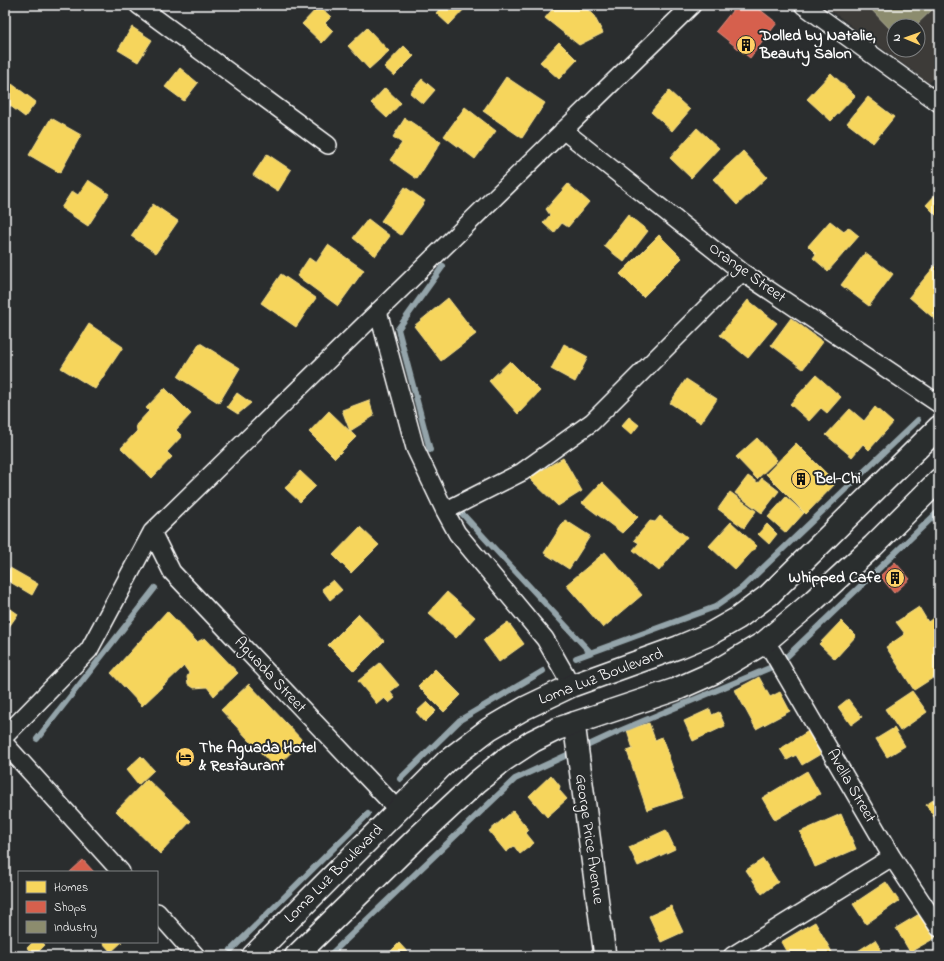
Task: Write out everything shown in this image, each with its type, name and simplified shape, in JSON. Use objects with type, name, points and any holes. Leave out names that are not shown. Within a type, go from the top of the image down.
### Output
[{"type":"highway","name":"Loma Luz Boulevard","points":[[253,956],[447,761],[489,729],[525,708],[571,686],[679,647],[710,634],[738,618],[769,595],[939,427]]},
{"type":"highway","name":"Loma Luz Boulevard","points":[[296,956],[420,835],[477,782],[504,760],[533,741],[574,723],[677,689],[713,673],[765,642],[811,603],[936,488]]},
{"type":"street","points":[[138,5],[328,145]]},
{"type":"street","points":[[5,736],[89,650],[152,532],[692,5]]},
{"type":"street","points":[[803,5],[939,103]]},
{"type":"street","name":"Orange Street","points":[[563,130],[742,272],[939,404]]},
{"type":"street","points":[[445,511],[522,472],[592,422],[742,272]]},
{"type":"street","points":[[378,311],[415,448],[445,511],[457,533],[544,640],[571,686]]},
{"type":"street","name":"Aguada Street","points":[[152,532],[172,572],[398,810]]},
{"type":"street","name":"Avella Street","points":[[765,642],[773,653],[892,857],[939,928]]},
{"type":"street","name":"George Price Avenue","points":[[574,723],[605,956]]},
{"type":"street","points":[[5,744],[119,871]]},
{"type":"street","points":[[732,956],[892,857]]},
{"type":"street","points":[[158,913],[196,956]]},
{"type":"shaded area","points":[[823,5],[939,5],[939,73],[929,83],[895,58],[926,58],[926,18],[886,18],[886,51]]},
{"type":"building: Homes","points":[[443,5],[468,5],[449,25],[436,13]]},
{"type":"building: Homes","points":[[556,5],[582,5],[593,14],[603,33],[579,45],[545,18]]},
{"type":"building: Homes","points":[[319,6],[331,17],[325,23],[333,31],[322,43],[302,24]]},
{"type":"building: Homes","points":[[132,27],[152,40],[138,62],[118,50]]},
{"type":"building: Homes","points":[[367,28],[389,51],[369,69],[348,46]]},
{"type":"building: Homes","points":[[559,42],[577,60],[559,79],[540,62]]},
{"type":"building: Homes","points":[[404,46],[414,56],[394,76],[384,67]]},
{"type":"building: Homes","points":[[180,68],[198,83],[184,101],[165,87]]},
{"type":"building: Homes","points":[[831,73],[855,96],[831,121],[807,99]]},
{"type":"building: Homes","points":[[506,77],[545,103],[522,138],[483,111]]},
{"type":"building: Homes","points":[[422,79],[435,90],[423,104],[410,93]]},
{"type":"building: Homes","points":[[12,84],[36,102],[25,117],[5,102],[5,93]]},
{"type":"building: Homes","points":[[385,88],[401,103],[387,118],[371,103]]},
{"type":"building: Homes","points":[[669,91],[690,110],[672,131],[651,112]]},
{"type":"building: Homes","points":[[868,97],[894,117],[873,143],[847,123]]},
{"type":"building: Homes","points":[[465,107],[496,131],[475,159],[444,136]]},
{"type":"building: Homes","points":[[51,118],[81,135],[60,173],[29,155]]},
{"type":"building: Homes","points":[[405,118],[441,142],[417,179],[390,160],[402,143],[393,137]]},
{"type":"building: Homes","points":[[697,128],[719,148],[691,178],[670,158]]},
{"type":"building: Homes","points":[[743,151],[767,177],[737,205],[713,179]]},
{"type":"building: Homes","points":[[267,154],[291,170],[278,191],[253,175]]},
{"type":"building: Homes","points":[[88,180],[109,194],[88,226],[61,208],[72,191],[78,195]]},
{"type":"building: Homes","points":[[568,184],[589,202],[568,227],[562,223],[554,233],[543,223],[550,215],[546,209]]},
{"type":"building: Homes","points":[[405,187],[425,201],[401,235],[381,221]]},
{"type":"building: Homes","points":[[939,191],[939,218],[926,205]]},
{"type":"building: Homes","points":[[153,204],[178,221],[156,253],[131,236]]},
{"type":"building: Homes","points":[[628,215],[648,231],[624,262],[604,246]]},
{"type":"building: Homes","points":[[368,219],[390,236],[375,256],[353,238]]},
{"type":"building: Homes","points":[[830,221],[844,232],[848,227],[859,236],[828,271],[813,258],[816,254],[808,246]]},
{"type":"building: Homes","points":[[659,235],[682,258],[643,297],[620,274]]},
{"type":"building: Homes","points":[[328,245],[364,270],[338,306],[297,276],[309,258],[316,263]]},
{"type":"building: Homes","points":[[865,253],[893,274],[869,306],[841,285]]},
{"type":"building: Homes","points":[[939,261],[939,320],[938,322],[909,297]]},
{"type":"building: Homes","points":[[281,274],[316,298],[296,327],[261,303]]},
{"type":"building: Homes","points":[[448,298],[476,334],[441,361],[414,326]]},
{"type":"building: Homes","points":[[748,300],[777,323],[748,358],[720,335]]},
{"type":"building: Homes","points":[[791,318],[823,342],[803,369],[771,345]]},
{"type":"building: Homes","points":[[89,324],[123,347],[95,389],[61,368]]},
{"type":"building: Homes","points":[[200,343],[240,368],[219,403],[178,377]]},
{"type":"building: Homes","points":[[564,344],[588,357],[575,382],[551,369]]},
{"type":"building: Homes","points":[[510,361],[540,391],[518,414],[489,381]]},
{"type":"building: Homes","points":[[816,375],[841,397],[827,413],[821,408],[809,421],[790,404]]},
{"type":"building: Homes","points":[[686,379],[717,399],[701,423],[670,403]]},
{"type":"building: Homes","points":[[165,388],[191,414],[176,430],[182,436],[167,452],[172,457],[152,478],[121,448],[137,431],[136,425],[149,411],[146,408]]},
{"type":"building: Homes","points":[[237,393],[251,403],[238,414],[227,407]]},
{"type":"building: Homes","points":[[369,400],[374,416],[350,431],[342,410]]},
{"type":"building: Homes","points":[[875,407],[893,423],[869,450],[863,444],[852,457],[826,435],[850,409],[864,421]]},
{"type":"building: Homes","points":[[329,411],[356,437],[335,458],[309,432]]},
{"type":"building: Homes","points":[[629,417],[639,425],[631,435],[621,426]]},
{"type":"building: Homes","points":[[757,438],[777,460],[757,479],[736,457]]},
{"type":"building: Homes","name":"Bel-Chi","points":[[796,443],[836,483],[806,514],[766,474]]},
{"type":"building: Homes","points":[[563,458],[582,491],[558,506],[529,478]]},
{"type":"building: Homes","points":[[300,471],[316,486],[300,502],[285,488]]},
{"type":"building: Homes","points":[[748,476],[758,483],[762,478],[779,491],[762,513],[735,493]]},
{"type":"building: Homes","points":[[602,482],[638,517],[622,533],[582,503]]},
{"type":"building: Homes","points":[[730,492],[756,511],[744,528],[718,509]]},
{"type":"building: Homes","points":[[786,497],[804,513],[786,533],[768,517]]},
{"type":"building: Homes","points":[[660,516],[687,537],[659,571],[633,550],[639,543],[634,540],[650,521],[655,522]]},
{"type":"building: Homes","points":[[565,520],[590,536],[569,569],[544,553]]},
{"type":"building: Homes","points":[[731,522],[757,546],[735,570],[709,546]]},
{"type":"building: Homes","points":[[767,524],[777,534],[769,544],[758,534]]},
{"type":"building: Homes","points":[[360,527],[379,545],[351,573],[333,555]]},
{"type":"building: Homes","points":[[605,552],[642,595],[603,628],[566,585]]},
{"type":"building: Homes","points":[[10,568],[38,584],[32,595],[5,579],[5,576]]},
{"type":"building: Homes","points":[[333,580],[342,590],[330,600],[322,589]]},
{"type":"building: Homes","points":[[447,592],[475,617],[456,638],[428,613]]},
{"type":"building: Homes","points":[[5,605],[18,614],[6,631],[5,631]]},
{"type":"building: Homes","points":[[919,607],[928,622],[937,615],[939,618],[939,674],[914,690],[886,647],[905,634],[896,622]]},
{"type":"building: Homes","points":[[167,611],[197,642],[205,638],[238,673],[214,696],[207,687],[194,688],[188,684],[187,677],[189,673],[184,666],[142,706],[111,673]]},
{"type":"building: Homes","points":[[359,614],[384,641],[354,671],[328,645]]},
{"type":"building: Homes","points":[[841,621],[856,636],[835,659],[819,644]]},
{"type":"building: Homes","points":[[508,622],[524,644],[499,662],[483,640]]},
{"type":"building: Homes","points":[[380,663],[399,685],[390,692],[395,698],[389,703],[384,698],[377,704],[358,681]]},
{"type":"building: Homes","points":[[435,669],[461,695],[444,712],[418,686]]},
{"type":"building: Homes","points":[[759,677],[770,697],[780,692],[790,711],[756,729],[735,690]]},
{"type":"building: Homes","points":[[249,684],[303,741],[275,768],[221,710]]},
{"type":"building: Homes","points":[[912,691],[927,712],[900,731],[885,709]]},
{"type":"building: Homes","points":[[848,699],[862,717],[851,725],[838,707]]},
{"type":"building: Homes","points":[[427,702],[436,711],[425,722],[416,712]]},
{"type":"building: Homes","points":[[710,709],[712,715],[719,712],[725,726],[693,741],[684,721]]},
{"type":"building: Homes","points":[[649,723],[655,740],[662,737],[683,798],[647,810],[627,751],[633,749],[627,730]]},
{"type":"building: Homes","points":[[894,728],[905,746],[887,757],[876,739]]},
{"type":"building: Homes","points":[[810,730],[824,752],[802,765],[796,755],[787,760],[780,749]]},
{"type":"building: Homes","points":[[141,756],[154,770],[138,785],[126,770]]},
{"type":"building: Homes","points":[[807,771],[820,794],[775,820],[762,798]]},
{"type":"building: Homes","points":[[551,775],[560,786],[559,790],[567,799],[547,817],[529,796]]},
{"type":"building: Homes","points":[[147,779],[191,821],[160,854],[116,811]]},
{"type":"building: Homes","points":[[939,796],[939,824],[926,805]]},
{"type":"building: Homes","points":[[513,811],[529,830],[526,833],[534,843],[520,854],[514,846],[506,852],[489,831]]},
{"type":"building: Homes","points":[[841,814],[856,849],[815,867],[800,832]]},
{"type":"building: Homes","points":[[666,830],[675,849],[638,866],[629,847]]},
{"type":"building: Homes","points":[[763,859],[778,882],[762,894],[746,870]]},
{"type":"building: Homes","points":[[886,882],[899,901],[866,924],[853,904]]},
{"type":"building: Homes","points":[[671,906],[683,932],[661,942],[649,916]]},
{"type":"building: Homes","points":[[921,913],[935,938],[910,952],[896,928]]},
{"type":"building: Homes","points":[[815,922],[833,954],[829,956],[789,956],[781,942]]},
{"type":"building: Homes","points":[[875,940],[885,956],[850,956]]},
{"type":"building: Homes","points":[[32,943],[43,943],[45,945],[35,955],[27,948]]},
{"type":"building: Homes","points":[[103,943],[121,943],[111,952]]},
{"type":"building: Homes","points":[[399,943],[411,956],[386,956]]},
{"type":"building: Shops","name":"Dolled by Natalie, Beauty Salon","points":[[737,5],[754,5],[777,23],[750,58],[716,31]]},
{"type":"building: Shops","name":"Whipped Cafe","points":[[895,562],[910,579],[894,593],[880,576]]},
{"type":"building: Shops","points":[[83,860],[93,871],[71,871]]},
{"type":"building: Industry","points":[[867,5],[937,5],[923,18],[886,18],[886,25]]},
{"type":"waterway","points":[[430,450],[398,329],[443,266]]},
{"type":"waterway","points":[[576,658],[715,607],[742,588],[918,420]]},
{"type":"waterway","points":[[457,508],[590,652]]},
{"type":"waterway","points":[[329,956],[515,779],[617,732],[779,664],[939,511]]},
{"type":"waterway","points":[[37,739],[155,588]]},
{"type":"waterway","points":[[400,779],[460,720],[543,671]]},
{"type":"waterway","points":[[231,950],[368,814]]},
{"type":"place","name":"Dolled by Natalie, Beauty Salon","points":[[746,45]]},
{"type":"place","name":"Bel-Chi","points":[[801,479]]},
{"type":"place","name":"Whipped Cafe","points":[[895,578]]},
{"type":"place","name":"The Aguada Hotel & Restaurant","points":[[185,757]]}]
